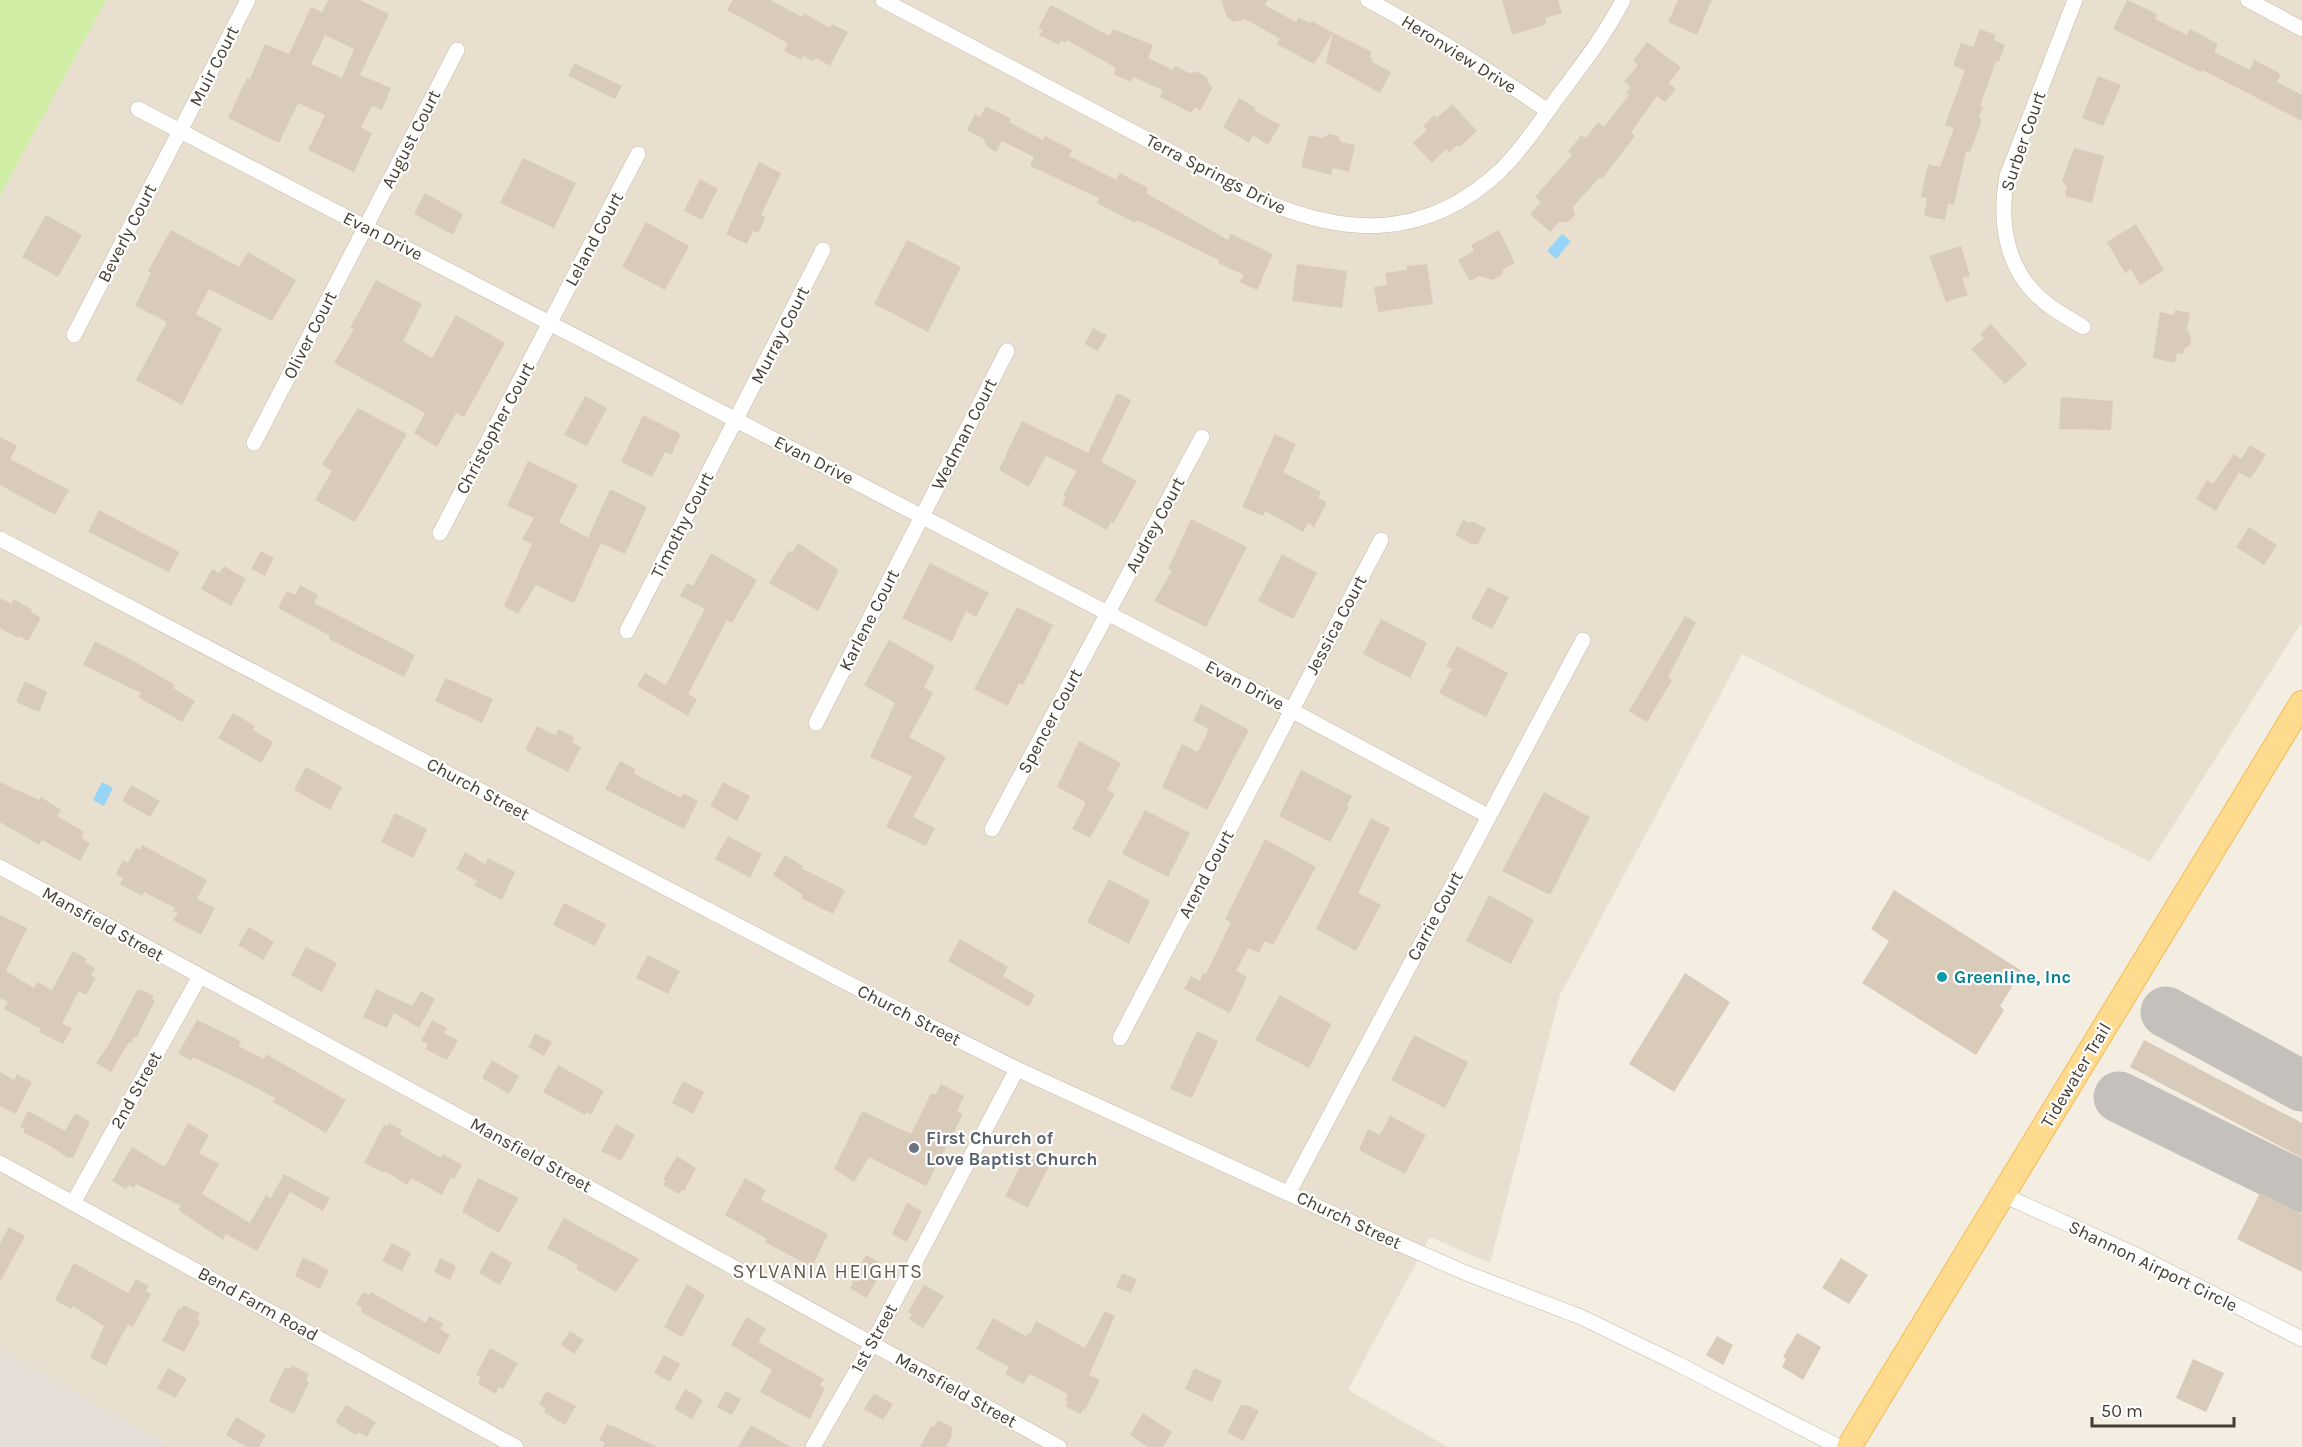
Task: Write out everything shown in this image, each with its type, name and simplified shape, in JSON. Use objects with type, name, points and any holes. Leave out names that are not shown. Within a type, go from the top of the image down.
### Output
[{"type":"main road","name":"Tidewater Trail","points":[[1849,1447],[2302,703]]},
{"type":"street","name":"Muir Court","points":[[180,131],[248,0]]},
{"type":"street","name":"Terra Springs Drive","points":[[883,0],[1287,212],[1319,221],[1352,226],[1383,226],[1406,222],[1434,213],[1480,188],[1502,168],[1548,111],[1602,37],[1623,0]]},
{"type":"street","name":"Heronview Drive","points":[[1368,0],[1477,63],[1548,111]]},
{"type":"street","name":"Surber Court","points":[[2075,0],[2007,176],[2003,200],[2003,224],[2014,261],[2031,287],[2049,306],[2083,327]]},
{"type":"street","points":[[2248,0],[2302,29]]},
{"type":"street","name":"August Court","points":[[365,227],[457,50]]},
{"type":"street","name":"Evan Drive","points":[[138,109],[1108,613],[1488,816]]},
{"type":"street","name":"Beverly Court","points":[[74,335],[180,131]]},
{"type":"street","name":"Leland Court","points":[[550,323],[638,154]]},
{"type":"street","name":"Oliver Court","points":[[254,443],[365,227]]},
{"type":"street","name":"Murray Court","points":[[736,420],[823,250]]},
{"type":"street","name":"Christopher Court","points":[[441,533],[550,323]]},
{"type":"street","name":"Wedman Court","points":[[922,516],[1007,351]]},
{"type":"street","name":"Timothy Court","points":[[627,630],[736,420]]},
{"type":"street","name":"Audrey Court","points":[[1108,613],[1202,437]]},
{"type":"street","name":"Karlene Court","points":[[816,723],[922,516]]},
{"type":"street","name":"Church Street","points":[[0,539],[885,1003],[1017,1069],[1466,1273],[1581,1317],[1839,1447]]},
{"type":"street","name":"Jessica Court","points":[[1291,710],[1381,540]]},
{"type":"street","name":"Spencer Court","points":[[992,829],[1108,613]]},
{"type":"street","name":"Carrie Court","points":[[1289,1192],[1583,640]]},
{"type":"street","name":"Arend Court","points":[[1120,1038],[1291,710]]},
{"type":"street","name":"Mansfield Street","points":[[0,867],[570,1176],[1059,1447]]},
{"type":"street","name":"2nd Street","points":[[73,1203],[200,976]]},
{"type":"street","name":"1st Street","points":[[813,1447],[872,1344],[1017,1069]]},
{"type":"street","name":"Bend Farm Road","points":[[0,1163],[516,1447]]},
{"type":"street","name":"Shannon Airport Circle","points":[[2003,1195],[2136,1255],[2302,1339]]},
{"type":"shaded area","points":[[106,0],[2302,0],[2302,622],[2150,862],[1742,654],[1560,995],[1490,1263],[1430,1237],[1348,1390],[1448,1447],[172,1447],[0,1350],[0,196]]},
{"type":"shaded area","points":[[0,1350],[172,1447],[0,1447]]},
{"type":"green space","points":[[0,0],[106,0],[0,196]]},
{"type":"water","points":[[1562,234],[1571,241],[1556,259],[1547,251]]},
{"type":"water","points":[[102,782],[113,788],[104,806],[93,800]]},
{"type":"building","points":[[328,0],[360,0],[389,14],[360,75],[391,88],[382,110],[372,106],[361,127],[372,133],[354,172],[308,150],[325,115],[298,103],[279,143],[228,118],[247,78],[250,79],[265,44],[289,54],[311,7],[322,12]],"holes":[[[325,35],[354,49],[342,78],[311,64]]]},
{"type":"building","points":[[733,0],[770,0],[802,17],[804,13],[830,28],[832,24],[848,32],[830,66],[816,58],[813,61],[803,56],[801,60],[784,51],[788,43],[727,10]]},
{"type":"building","points":[[1221,0],[1268,0],[1265,5],[1296,22],[1298,17],[1310,23],[1312,21],[1333,33],[1314,64],[1277,44],[1280,39],[1249,21],[1244,19],[1234,22],[1227,17]]},
{"type":"building","points":[[1502,0],[1558,0],[1562,13],[1545,18],[1547,24],[1512,35]]},
{"type":"building","points":[[1678,0],[1712,0],[1697,35],[1668,22]]},
{"type":"building","points":[[2127,0],[2157,14],[2155,19],[2187,35],[2190,29],[2218,44],[2214,52],[2250,70],[2254,60],[2281,74],[2277,82],[2302,95],[2302,121],[2202,70],[2201,72],[2113,29]]},
{"type":"building","points":[[1051,5],[1110,36],[1113,29],[1153,45],[1148,58],[1173,70],[1175,66],[1189,73],[1198,72],[1207,77],[1209,84],[1213,87],[1200,111],[1195,107],[1191,113],[1160,97],[1163,90],[1133,77],[1131,82],[1113,74],[1116,68],[1067,40],[1065,43],[1061,40],[1059,45],[1039,35],[1043,30],[1038,28]]},
{"type":"building","points":[[1980,29],[1996,35],[1994,40],[2005,45],[1999,62],[1996,61],[1980,106],[1983,107],[1979,118],[1982,120],[1970,152],[1966,151],[1954,205],[1948,204],[1945,220],[1924,216],[1927,198],[1921,197],[1928,164],[1940,167],[1954,128],[1945,125],[1965,70],[1953,66],[1961,43],[1973,47]]},
{"type":"building","points":[[1333,33],[1372,52],[1369,57],[1373,59],[1372,62],[1391,72],[1380,93],[1326,63]]},
{"type":"building","points":[[1647,42],[1681,67],[1669,83],[1676,89],[1665,102],[1657,96],[1631,132],[1635,136],[1602,179],[1600,177],[1573,207],[1575,215],[1568,222],[1559,222],[1550,232],[1530,214],[1541,202],[1535,197],[1572,155],[1568,152],[1581,135],[1586,138],[1598,122],[1604,127],[1629,95],[1626,93],[1631,87],[1624,82],[1638,65],[1633,61]]},
{"type":"building","points":[[574,63],[622,86],[615,99],[568,76]]},
{"type":"building","points":[[2098,76],[2121,85],[2103,126],[2082,118]]},
{"type":"building","points":[[1239,98],[1280,125],[1268,145],[1253,135],[1249,143],[1223,127]]},
{"type":"building","points":[[1452,104],[1477,131],[1449,153],[1446,149],[1432,163],[1413,143],[1427,130],[1423,126],[1434,115],[1437,118]]},
{"type":"building","points":[[986,106],[1011,119],[1009,122],[1043,140],[1045,136],[1072,150],[1069,156],[1116,180],[1120,173],[1148,188],[1146,193],[1228,240],[1231,234],[1273,254],[1257,290],[1240,282],[1244,275],[1218,263],[1219,260],[1137,220],[1135,223],[1097,203],[1099,198],[1030,166],[1034,157],[1002,141],[996,152],[986,146],[984,139],[967,130],[975,114],[980,117]]},
{"type":"building","points":[[1330,134],[1338,136],[1341,142],[1355,145],[1349,172],[1333,168],[1331,175],[1301,167],[1309,135],[1322,138]]},
{"type":"building","points":[[2074,148],[2104,156],[2092,203],[2065,196],[2067,187],[2062,181]]},
{"type":"building","points":[[523,158],[576,183],[554,228],[500,203]]},
{"type":"building","points":[[759,162],[781,173],[761,215],[766,217],[758,233],[753,231],[747,244],[726,234]]},
{"type":"building","points":[[700,179],[718,189],[702,220],[684,211]]},
{"type":"building","points":[[425,193],[463,214],[453,235],[414,214]]},
{"type":"building","points":[[46,215],[82,235],[58,277],[22,257]]},
{"type":"building","points":[[646,222],[689,246],[665,290],[622,267]]},
{"type":"building","points":[[2136,224],[2164,270],[2140,285],[2131,269],[2125,273],[2107,242]]},
{"type":"building","points":[[171,230],[239,267],[248,252],[296,280],[272,321],[209,289],[196,314],[222,329],[182,405],[136,380],[167,322],[135,306],[151,273],[148,271]]},
{"type":"building","points":[[1499,230],[1515,263],[1503,269],[1502,275],[1493,280],[1479,276],[1470,281],[1458,260],[1474,251],[1471,245]]},
{"type":"building","points":[[907,240],[961,267],[928,332],[874,304]]},
{"type":"building","points":[[1961,246],[1970,276],[1962,278],[1968,295],[1946,302],[1929,256]]},
{"type":"building","points":[[1297,264],[1347,271],[1342,308],[1292,301]]},
{"type":"building","points":[[1427,264],[1433,304],[1378,312],[1374,287],[1387,285],[1385,273],[1407,270],[1407,266]]},
{"type":"building","points":[[376,280],[422,304],[403,341],[432,358],[456,315],[505,343],[464,417],[456,413],[437,447],[414,433],[425,413],[334,363],[354,329],[350,328]]},
{"type":"building","points":[[2175,310],[2190,313],[2187,329],[2191,337],[2190,345],[2184,349],[2183,354],[2177,353],[2175,363],[2153,358],[2160,312],[2174,315]]},
{"type":"building","points":[[1991,324],[2027,364],[2005,384],[1971,349],[1984,338],[1980,334]]},
{"type":"building","points":[[1093,328],[1107,335],[1098,351],[1085,344]]},
{"type":"building","points":[[1117,393],[1131,400],[1101,462],[1137,481],[1113,524],[1111,522],[1107,530],[1062,505],[1066,497],[1063,495],[1077,471],[1046,456],[1029,487],[999,470],[1022,421],[1088,453]]},
{"type":"building","points":[[585,396],[607,408],[587,446],[564,435]]},
{"type":"building","points":[[2061,397],[2113,401],[2111,430],[2059,429]]},
{"type":"building","points":[[358,408],[407,434],[355,522],[315,500],[332,471],[322,464]]},
{"type":"building","points":[[643,415],[681,434],[671,455],[665,452],[652,477],[621,462]]},
{"type":"building","points":[[1275,434],[1296,444],[1283,472],[1321,492],[1318,498],[1327,502],[1314,527],[1308,523],[1303,532],[1265,511],[1263,516],[1242,507]]},
{"type":"building","points":[[0,437],[17,446],[10,459],[69,490],[55,515],[0,485]]},
{"type":"building","points":[[2250,445],[2266,455],[2250,479],[2239,472],[2216,511],[2196,499],[2207,480],[2213,484],[2234,454],[2241,459]]},
{"type":"building","points":[[528,461],[578,485],[559,522],[588,538],[610,489],[647,507],[625,554],[601,543],[574,603],[536,585],[518,614],[504,606],[532,544],[522,539],[534,518],[507,506]]},
{"type":"building","points":[[99,510],[179,552],[169,572],[88,532]]},
{"type":"building","points":[[1191,519],[1247,547],[1206,627],[1154,601],[1172,571],[1168,569]]},
{"type":"building","points":[[1463,520],[1486,528],[1478,544],[1471,544],[1455,535]]},
{"type":"building","points":[[2249,527],[2277,545],[2264,565],[2236,547]]},
{"type":"building","points":[[798,543],[839,570],[818,611],[769,583],[789,551],[792,553]]},
{"type":"building","points":[[261,551],[274,558],[265,576],[251,569]]},
{"type":"building","points":[[711,553],[757,580],[732,623],[727,620],[688,694],[697,699],[688,716],[637,686],[645,673],[666,685],[705,609],[680,596],[687,583],[693,586]]},
{"type":"building","points":[[1282,554],[1317,573],[1293,619],[1258,601]]},
{"type":"building","points":[[930,563],[989,593],[976,617],[966,611],[952,642],[902,618]]},
{"type":"building","points":[[224,566],[246,579],[231,606],[201,589],[212,569],[219,573]]},
{"type":"building","points":[[300,585],[318,595],[314,603],[415,655],[404,677],[329,639],[330,636],[278,608],[287,591],[295,595]]},
{"type":"building","points":[[1488,587],[1509,597],[1492,629],[1471,618]]},
{"type":"building","points":[[0,598],[11,604],[14,599],[41,618],[28,641],[0,628]]},
{"type":"building","points":[[1017,607],[1053,625],[1023,685],[1019,683],[1008,706],[974,689]]},
{"type":"building","points":[[1685,616],[1696,622],[1668,677],[1672,680],[1647,722],[1629,711]]},
{"type":"building","points":[[1381,619],[1427,643],[1410,678],[1363,654]]},
{"type":"building","points":[[889,640],[935,666],[924,687],[933,693],[909,737],[946,757],[913,817],[935,828],[926,846],[886,827],[912,776],[870,757],[895,703],[864,685]]},
{"type":"building","points":[[95,641],[175,685],[173,688],[195,701],[182,722],[138,697],[141,693],[83,665]]},
{"type":"building","points":[[1457,646],[1508,673],[1486,717],[1439,693],[1452,669],[1446,666]]},
{"type":"building","points":[[446,678],[493,699],[482,723],[435,701]]},
{"type":"building","points":[[25,681],[47,692],[39,712],[16,702]]},
{"type":"building","points":[[1201,704],[1249,730],[1207,810],[1162,787],[1182,744],[1198,752],[1209,729],[1193,721]]},
{"type":"building","points":[[233,713],[255,726],[253,730],[273,742],[261,763],[218,738]]},
{"type":"building","points":[[537,726],[555,735],[559,729],[574,737],[572,742],[581,747],[568,772],[525,750]]},
{"type":"building","points":[[1079,741],[1121,763],[1107,790],[1115,794],[1090,838],[1072,829],[1086,802],[1057,787]]},
{"type":"building","points":[[620,761],[636,769],[633,773],[681,798],[683,793],[698,801],[684,829],[605,789]]},
{"type":"building","points":[[306,767],[342,787],[330,810],[294,790]]},
{"type":"building","points":[[1301,770],[1352,796],[1347,806],[1349,807],[1330,842],[1279,816]]},
{"type":"building","points":[[0,782],[39,800],[41,797],[61,810],[57,816],[84,832],[81,838],[90,843],[80,861],[42,840],[39,845],[0,822]]},
{"type":"building","points":[[723,782],[750,796],[737,821],[710,806]]},
{"type":"building","points":[[131,785],[160,801],[150,817],[122,801]]},
{"type":"building","points":[[1544,792],[1590,817],[1550,895],[1502,871]]},
{"type":"building","points":[[1145,810],[1190,833],[1168,877],[1122,854]]},
{"type":"building","points":[[395,813],[427,829],[413,858],[381,842]]},
{"type":"building","points":[[1371,818],[1390,828],[1358,893],[1381,905],[1356,951],[1316,929]]},
{"type":"building","points":[[728,836],[762,854],[750,878],[715,859]]},
{"type":"building","points":[[1265,839],[1316,867],[1273,945],[1265,941],[1259,953],[1248,948],[1236,971],[1247,977],[1230,1013],[1184,989],[1191,976],[1200,981],[1203,973],[1206,974],[1231,922],[1225,919]]},
{"type":"building","points":[[142,845],[207,880],[197,899],[215,908],[201,935],[173,920],[178,913],[173,911],[175,908],[144,892],[142,896],[120,884],[123,878],[116,874],[123,860],[128,863],[136,848],[140,850]]},
{"type":"building","points":[[465,852],[485,864],[488,858],[515,872],[502,900],[474,885],[477,881],[456,869]]},
{"type":"building","points":[[785,855],[803,866],[801,868],[845,890],[833,914],[801,898],[803,895],[773,875]]},
{"type":"building","points":[[1109,879],[1150,901],[1129,944],[1087,922]]},
{"type":"building","name":"Greenline, Inc","points":[[1894,890],[2022,971],[2000,1006],[2004,1010],[1976,1055],[1862,983],[1889,941],[1871,929]]},
{"type":"building","points":[[1489,895],[1534,920],[1511,964],[1466,941]]},
{"type":"building","points":[[564,903],[606,924],[595,946],[553,925]]},
{"type":"building","points":[[0,915],[27,928],[6,971],[34,988],[37,982],[52,990],[73,951],[87,959],[85,962],[95,968],[91,975],[96,978],[86,995],[79,991],[62,1023],[72,1028],[63,1044],[39,1032],[41,1029],[4,1009],[8,1002],[0,998]]},
{"type":"building","points":[[249,927],[274,942],[263,960],[238,945]]},
{"type":"building","points":[[960,939],[1008,967],[1003,976],[1035,995],[1029,1007],[948,961]]},
{"type":"building","points":[[306,947],[337,963],[322,992],[291,975]]},
{"type":"building","points":[[648,955],[680,971],[668,994],[636,978]]},
{"type":"building","points":[[1685,973],[1730,1002],[1674,1092],[1629,1064]]},
{"type":"building","points":[[140,989],[154,996],[152,1000],[155,1001],[136,1038],[134,1037],[131,1043],[129,1042],[111,1072],[96,1063],[108,1046],[137,990]]},
{"type":"building","points":[[376,989],[412,1006],[421,991],[435,999],[419,1028],[394,1013],[387,1028],[363,1017]]},
{"type":"building","points":[[1280,995],[1331,1024],[1309,1068],[1255,1040]]},
{"type":"building","points":[[197,1020],[241,1041],[238,1046],[264,1059],[266,1054],[346,1100],[326,1133],[273,1102],[275,1098],[193,1057],[191,1061],[178,1053]]},
{"type":"building","points":[[432,1020],[447,1028],[444,1033],[458,1040],[447,1060],[425,1049],[428,1044],[421,1041]]},
{"type":"building","points":[[1197,1031],[1218,1041],[1192,1098],[1170,1089]]},
{"type":"building","points":[[535,1033],[552,1042],[544,1056],[528,1047]]},
{"type":"building","points":[[1414,1035],[1468,1062],[1445,1108],[1391,1080]]},
{"type":"building","points":[[2144,1040],[2302,1123],[2302,1158],[2130,1067]]},
{"type":"building","points":[[492,1060],[519,1076],[509,1094],[482,1078]]},
{"type":"building","points":[[558,1065],[604,1091],[591,1115],[586,1112],[585,1115],[543,1092]]},
{"type":"building","points":[[0,1072],[14,1080],[17,1074],[32,1082],[16,1114],[0,1106]]},
{"type":"building","points":[[683,1081],[704,1092],[693,1114],[672,1103]]},
{"type":"building","name":"First Church of Love Baptist Church","points":[[941,1084],[964,1096],[957,1111],[963,1114],[926,1186],[869,1157],[854,1182],[834,1169],[862,1111],[911,1134],[931,1093],[935,1095]]},
{"type":"building","points":[[28,1111],[65,1131],[75,1113],[90,1122],[73,1158],[68,1158],[23,1132],[25,1129],[20,1127]]},
{"type":"building","points":[[1390,1116],[1426,1135],[1405,1174],[1359,1150],[1368,1129],[1380,1135]]},
{"type":"building","points":[[188,1123],[209,1135],[199,1153],[219,1164],[202,1194],[250,1223],[266,1195],[271,1198],[284,1174],[330,1198],[323,1211],[290,1192],[257,1251],[226,1234],[223,1240],[178,1210],[181,1206],[136,1184],[134,1188],[129,1185],[126,1189],[112,1181],[132,1147],[165,1167]]},
{"type":"building","points":[[389,1123],[402,1130],[400,1134],[441,1158],[443,1154],[462,1165],[454,1179],[451,1177],[442,1195],[411,1178],[407,1185],[385,1171],[384,1173],[364,1163],[384,1125],[388,1126]]},
{"type":"building","points":[[616,1124],[635,1135],[621,1161],[601,1151]]},
{"type":"building","points":[[1027,1152],[1050,1164],[1028,1208],[1005,1196]]},
{"type":"building","points":[[677,1156],[696,1168],[684,1191],[682,1190],[679,1194],[663,1185],[666,1181],[663,1179]]},
{"type":"building","points":[[478,1178],[519,1198],[499,1233],[462,1212]]},
{"type":"building","points":[[745,1178],[766,1190],[761,1200],[828,1234],[812,1267],[765,1242],[767,1239],[725,1215]]},
{"type":"building","points":[[2260,1193],[2302,1214],[2302,1272],[2237,1239]]},
{"type":"building","points":[[907,1203],[922,1211],[907,1242],[892,1234]]},
{"type":"building","points":[[564,1218],[639,1259],[616,1292],[576,1269],[578,1265],[547,1248]]},
{"type":"building","points":[[9,1227],[25,1236],[0,1282],[0,1244]]},
{"type":"building","points":[[392,1243],[411,1253],[402,1271],[382,1261]]},
{"type":"building","points":[[491,1251],[512,1263],[500,1285],[479,1273]]},
{"type":"building","points":[[866,1255],[879,1262],[877,1267],[883,1271],[866,1298],[850,1288],[853,1283],[851,1281]]},
{"type":"building","points":[[303,1257],[329,1270],[320,1289],[295,1276]]},
{"type":"building","points":[[440,1258],[456,1266],[450,1280],[434,1272]]},
{"type":"building","points":[[1841,1258],[1868,1275],[1849,1304],[1822,1288]]},
{"type":"building","points":[[74,1263],[128,1293],[136,1279],[149,1286],[146,1291],[151,1294],[133,1327],[128,1325],[106,1366],[90,1358],[104,1326],[73,1306],[71,1309],[55,1300]]},
{"type":"building","points":[[1122,1273],[1137,1279],[1131,1293],[1116,1287]]},
{"type":"building","points":[[687,1284],[705,1295],[682,1337],[664,1327]]},
{"type":"building","points":[[924,1285],[944,1296],[923,1328],[909,1319],[912,1314],[908,1312]]},
{"type":"building","points":[[363,1292],[369,1295],[371,1292],[426,1323],[429,1316],[444,1324],[440,1329],[450,1335],[439,1355],[361,1312],[362,1308],[356,1304]]},
{"type":"building","points":[[183,1305],[200,1313],[197,1319],[200,1322],[184,1352],[162,1341],[179,1308],[182,1309]]},
{"type":"building","points":[[1105,1311],[1115,1316],[1089,1375],[1100,1380],[1081,1414],[1066,1407],[1068,1402],[1065,1400],[1068,1394],[1030,1374],[1023,1384],[1005,1374],[1009,1367],[976,1349],[993,1318],[1026,1336],[1030,1334],[1036,1321],[1085,1348]]},
{"type":"building","points":[[747,1317],[766,1329],[758,1342],[824,1379],[820,1386],[825,1388],[810,1419],[760,1392],[772,1370],[731,1345]]},
{"type":"building","points":[[570,1331],[584,1340],[574,1354],[561,1345]]},
{"type":"building","points":[[1797,1333],[1821,1347],[1803,1380],[1782,1367],[1786,1359],[1783,1357]]},
{"type":"building","points":[[1717,1336],[1733,1345],[1723,1365],[1706,1355]]},
{"type":"building","points":[[490,1348],[518,1363],[503,1389],[499,1387],[496,1394],[478,1384],[481,1377],[476,1375]]},
{"type":"building","points":[[664,1355],[680,1364],[670,1382],[654,1373]]},
{"type":"building","points":[[2193,1359],[2224,1373],[2206,1412],[2176,1398]]},
{"type":"building","points":[[292,1365],[309,1374],[306,1380],[309,1382],[294,1414],[269,1401],[285,1367],[290,1369]]},
{"type":"building","points":[[168,1368],[187,1379],[175,1398],[157,1388]]},
{"type":"building","points":[[1194,1368],[1222,1381],[1212,1402],[1185,1389]]},
{"type":"building","points":[[685,1389],[703,1400],[692,1419],[674,1409]]},
{"type":"building","points":[[546,1391],[576,1406],[565,1425],[544,1412],[546,1409],[539,1404]]},
{"type":"building","points":[[726,1391],[741,1399],[732,1415],[717,1407]]},
{"type":"building","points":[[874,1393],[893,1404],[883,1420],[864,1409]]},
{"type":"building","points":[[346,1405],[376,1422],[367,1437],[358,1432],[356,1435],[335,1422]]},
{"type":"building","points":[[1241,1405],[1247,1405],[1259,1411],[1243,1441],[1227,1432]]},
{"type":"building","points":[[1143,1413],[1172,1432],[1163,1447],[1148,1447],[1130,1435]]},
{"type":"building","points":[[236,1417],[266,1435],[259,1447],[246,1447],[226,1435]]},
{"type":"building","points":[[938,1420],[953,1428],[951,1433],[953,1434],[946,1447],[920,1447],[931,1426],[934,1427]]},
{"type":"building","points":[[607,1424],[658,1447],[603,1447],[605,1443],[599,1440]]},
{"type":"building","points":[[751,1425],[791,1447],[738,1447]]},
{"type":"taxiway","points":[[2166,1012],[2302,1086]]},
{"type":"taxiway","points":[[2119,1097],[2302,1187]]},
{"type":"place","name":"Greenline, Inc","points":[[1942,977]]},
{"type":"place","name":"First Church of Love Baptist Church","points":[[914,1148]]},
{"type":"district","name":"SYLVANIA HEIGHTS","points":[[828,1271]]}]
